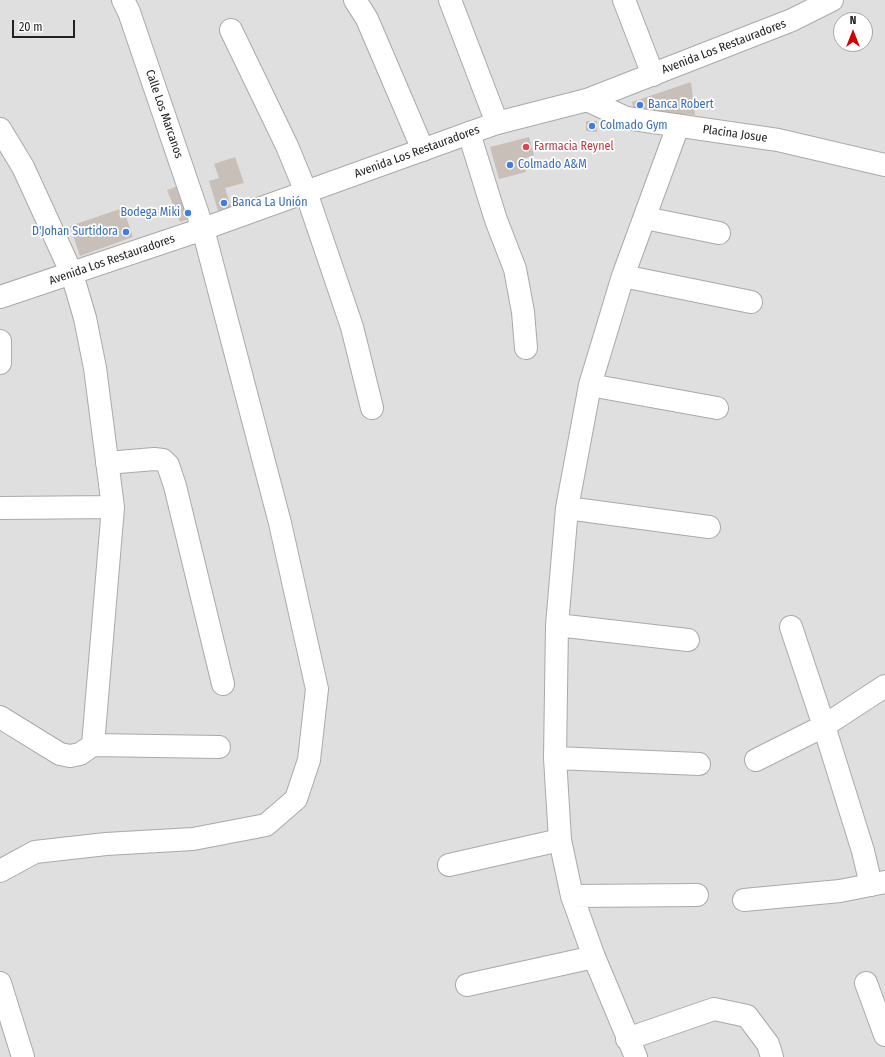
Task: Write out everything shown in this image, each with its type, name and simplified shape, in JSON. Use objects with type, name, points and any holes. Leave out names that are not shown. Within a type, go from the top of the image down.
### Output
[{"type":"street","name":"Calle Los Marcanos","points":[[0,871],[35,852],[106,844],[193,839],[266,825],[296,798],[309,760],[317,689],[280,523],[203,229],[123,0]]},
{"type":"street","points":[[355,0],[367,19],[423,150]]},
{"type":"street","points":[[450,0],[497,123]]},
{"type":"street","points":[[624,0],[653,75]]},
{"type":"street","name":"Avenida Los Restauradores","points":[[0,297],[203,229],[497,123],[588,100],[792,20],[832,0]]},
{"type":"street","points":[[232,30],[287,146],[306,192],[352,327],[372,408]]},
{"type":"street","name":"Placina Josue","points":[[588,100],[626,118],[778,140],[885,165]]},
{"type":"street","points":[[678,126],[623,276],[590,385],[567,508],[557,625],[555,758],[560,840],[572,896],[594,956],[632,1048],[714,1009],[747,1016],[768,1044],[772,1057]]},
{"type":"street","points":[[0,129],[23,167],[72,274],[85,318],[95,368],[113,507],[93,745]]},
{"type":"street","points":[[469,133],[496,220],[515,269],[523,312],[526,348]]},
{"type":"street","points":[[645,218],[719,233]]},
{"type":"street","points":[[623,276],[751,302]]},
{"type":"street","points":[[0,341],[0,364]]},
{"type":"street","points":[[590,385],[717,408]]},
{"type":"street","points":[[107,464],[154,459],[163,460],[168,465],[175,486],[222,684]]},
{"type":"street","points":[[0,508],[113,507]]},
{"type":"street","points":[[567,508],[709,527]]},
{"type":"street","points":[[557,625],[688,640]]},
{"type":"street","points":[[744,900],[840,891],[878,883],[863,851],[792,627]]},
{"type":"street","points":[[756,760],[824,726],[885,686]]},
{"type":"street","points":[[0,717],[60,754],[70,756],[80,754],[93,745],[219,747]]},
{"type":"street","points":[[555,758],[699,764]]},
{"type":"street","points":[[449,865],[560,840]]},
{"type":"street","points":[[572,896],[697,895]]},
{"type":"street","points":[[467,985],[594,956]]},
{"type":"street","points":[[866,982],[885,1035]]},
{"type":"street","points":[[0,983],[23,1057]]},
{"type":"shaded area","points":[[0,0],[885,0],[885,1057],[0,1057]]},
{"type":"building","points":[[691,82],[695,115],[634,111],[632,102]]},
{"type":"building","name":"Colmado Gym","points":[[586,121],[597,121],[597,132],[586,131]]},
{"type":"building","name":"Colmado A&M","points":[[529,137],[534,155],[523,159],[526,172],[499,179],[490,147]]},
{"type":"building","points":[[235,157],[244,183],[225,188],[231,207],[218,211],[209,181],[219,178],[214,164]]},
{"type":"building","points":[[181,185],[193,217],[180,222],[167,190]]},
{"type":"building","points":[[123,208],[133,237],[80,256],[70,226]]},
{"type":"place","name":"Banca Robert","points":[[640,105]]},
{"type":"place","name":"Colmado Gym","points":[[592,126]]},
{"type":"place","name":"Farmacia Reynel","points":[[526,147]]},
{"type":"place","name":"Colmado A&M","points":[[510,165]]},
{"type":"place","name":"Banca La Unión","points":[[224,203]]},
{"type":"place","name":"Bodega Miki","points":[[188,213]]},
{"type":"place","name":"D'Johan Surtidora","points":[[126,232]]}]
